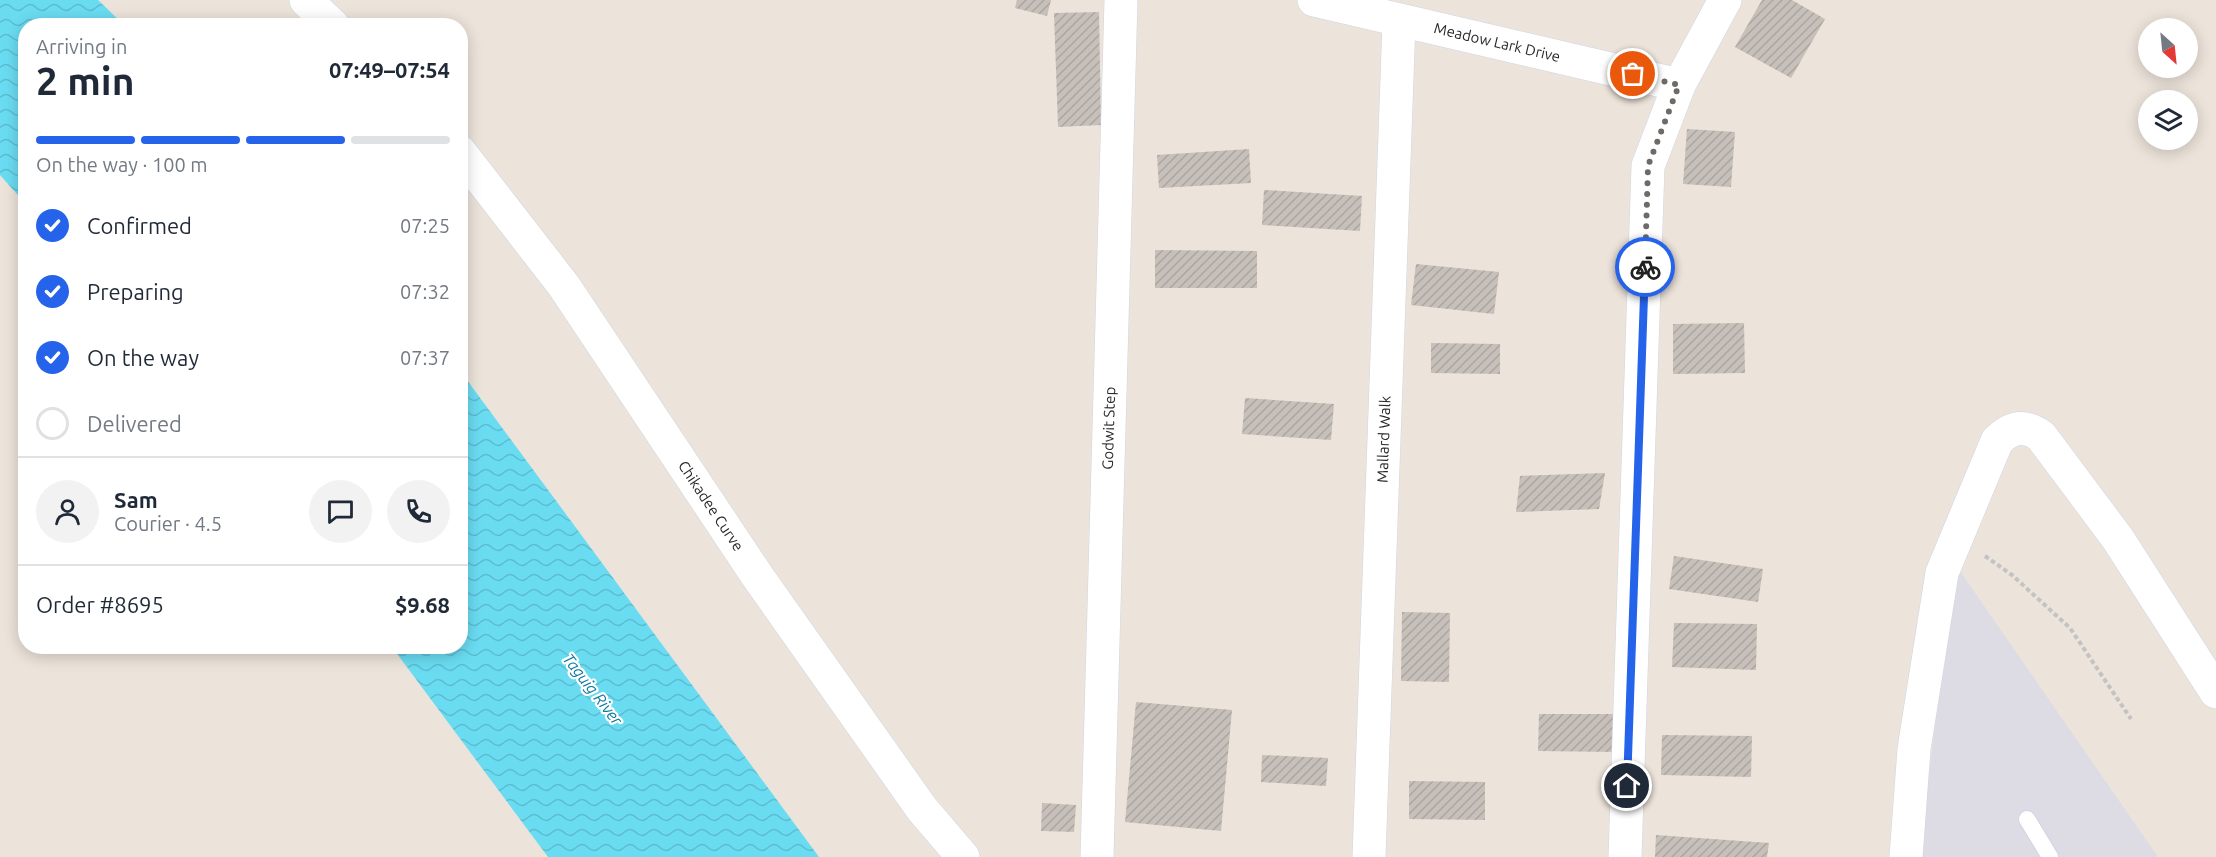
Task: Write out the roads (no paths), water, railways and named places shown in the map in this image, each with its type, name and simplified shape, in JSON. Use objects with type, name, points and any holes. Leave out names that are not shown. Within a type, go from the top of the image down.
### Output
[{"type":"street","points":[[306,0],[325,18]]},
{"type":"street","name":"Godwit Step","points":[[1097,857],[1121,0]]},
{"type":"street","name":"Meadow Lark Drive","points":[[1314,0],[1399,22],[1679,85]]},
{"type":"street","points":[[1625,857],[1648,166],[1679,85],[1725,0]]},
{"type":"street","name":"Mallard Walk","points":[[1369,857],[1399,22]]},
{"type":"street","name":"Chikadee Curve","points":[[468,162],[564,286],[758,577],[922,809],[963,857]]},
{"type":"street","points":[[1906,857],[1914,749],[1942,573],[1997,441],[2017,428],[2036,432],[2118,539],[2216,692]]},
{"type":"lane","points":[[2027,819],[2050,857]]},
{"type":"water","points":[[0,0],[98,0],[117,18],[18,18],[18,195],[0,175]]},
{"type":"water","name":"Taguig River","points":[[468,381],[819,857],[548,857],[397,654],[468,654]]}]
